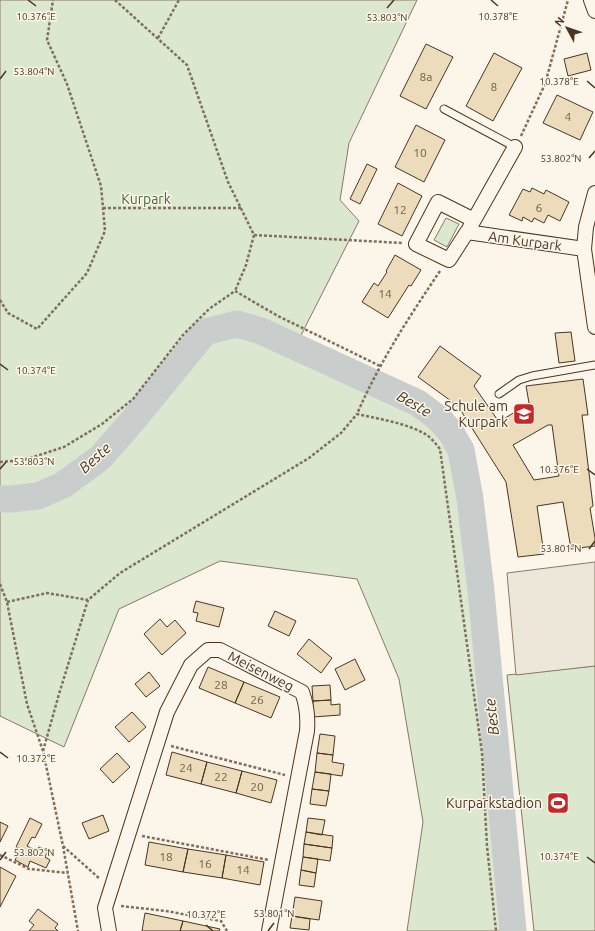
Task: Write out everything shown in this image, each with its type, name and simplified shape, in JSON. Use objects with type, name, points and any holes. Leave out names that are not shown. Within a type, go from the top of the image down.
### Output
[{"type":"street","points":[[591,0],[595,11]]},
{"type":"street","name":"Am Kurpark","points":[[449,260],[467,232],[515,147]]},
{"type":"street","points":[[595,193],[586,227],[584,249],[595,327]]},
{"type":"street","name":"Am Kurpark","points":[[416,244],[438,202],[474,220]]},
{"type":"street","name":"Am Kurpark","points":[[467,232],[584,249]]},
{"type":"street","points":[[416,244],[449,260]]},
{"type":"street","name":"Meisenweg","points":[[109,931],[105,908],[167,712],[191,665],[208,650],[220,650],[302,692],[307,703],[308,717],[298,778],[269,931]]},
{"type":"lane","points":[[444,109],[515,147]]},
{"type":"lane","points":[[499,394],[519,380],[532,376],[595,365]]},
{"type":"path","points":[[0,300],[8,313],[37,329],[87,273],[105,231],[101,186],[67,84],[47,40],[53,0]]},
{"type":"path","points":[[0,462],[24,460],[64,446],[102,424],[133,399],[183,335],[209,309],[235,291],[246,265],[254,235],[228,182],[187,65],[115,0]]},
{"type":"path","points":[[158,38],[179,0]]},
{"type":"path","points":[[515,147],[545,84],[568,0]]},
{"type":"path","points":[[103,208],[241,208]]},
{"type":"path","points":[[254,235],[416,244]]},
{"type":"path","points":[[43,752],[88,600],[120,573],[309,458],[341,433],[357,414],[380,366],[422,297],[449,260]]},
{"type":"path","points":[[235,291],[278,316],[380,366]]},
{"type":"path","points":[[357,414],[398,423],[427,435],[440,449],[482,753],[487,846],[496,931]]},
{"type":"path","points":[[0,586],[7,602],[27,704],[43,752],[63,846],[78,931]]},
{"type":"path","points":[[7,602],[47,593],[88,600]]},
{"type":"path","points":[[157,743],[298,778]]},
{"type":"path","points":[[128,834],[282,862]]},
{"type":"path","points":[[63,846],[109,895],[122,906],[166,911],[221,921],[227,931]]},
{"type":"path","points":[[0,855],[29,869],[68,872]]},
{"type":"green space","name":"Kurpark","points":[[0,0],[417,0],[349,143],[340,200],[359,221],[295,347],[418,403],[438,418],[450,431],[461,450],[470,499],[481,591],[513,931],[407,931],[423,822],[399,679],[357,579],[220,561],[119,609],[64,747],[0,716]]},
{"type":"green space","points":[[446,218],[459,224],[447,247],[434,240]]},
{"type":"green space","name":"Kurparkstadion","points":[[595,666],[595,931],[534,931],[507,675]]},
{"type":"shaded area","points":[[595,562],[595,666],[516,675],[507,573]]},
{"type":"building","points":[[426,44],[453,57],[426,109],[400,96]]},
{"type":"building","points":[[494,53],[522,68],[493,121],[466,106]]},
{"type":"building","points":[[587,53],[591,70],[568,76],[564,59]]},
{"type":"building","points":[[557,95],[593,112],[580,140],[543,123]]},
{"type":"building","points":[[416,125],[445,140],[424,182],[395,167]]},
{"type":"building","points":[[367,164],[377,169],[360,204],[350,199]]},
{"type":"building","points":[[398,183],[422,196],[402,236],[378,224]]},
{"type":"building","points":[[532,188],[544,194],[546,190],[569,202],[560,221],[548,215],[544,223],[534,218],[532,222],[523,217],[522,221],[509,215],[523,189],[530,192]]},
{"type":"building","points":[[395,255],[421,270],[411,286],[409,285],[388,318],[362,302],[374,283],[378,286]]},
{"type":"building","points":[[571,332],[575,361],[559,363],[555,333]]},
{"type":"building","points":[[440,346],[481,376],[474,386],[499,422],[529,403],[526,386],[583,379],[588,415],[582,415],[593,506],[590,508],[595,546],[571,549],[563,502],[537,506],[544,554],[518,557],[506,482],[458,406],[418,377]],"holes":[[[548,425],[552,425],[559,476],[534,480],[513,445]]]},
{"type":"building","points":[[196,601],[224,608],[219,627],[196,621],[198,613],[193,612]]},
{"type":"building","points":[[275,611],[296,621],[289,636],[268,626]]},
{"type":"building","points":[[160,619],[167,627],[175,620],[186,633],[162,655],[144,634]]},
{"type":"building","points":[[309,639],[332,658],[321,673],[297,654]]},
{"type":"building","points":[[355,659],[365,680],[345,690],[335,669]]},
{"type":"building","points":[[208,667],[244,682],[235,703],[199,688]]},
{"type":"building","points":[[149,672],[160,686],[146,697],[135,684]]},
{"type":"building","points":[[244,682],[280,697],[271,718],[235,703]]},
{"type":"building","points":[[330,685],[331,700],[313,701],[312,686]]},
{"type":"building","points":[[331,700],[331,705],[340,704],[340,715],[313,717],[313,701]]},
{"type":"building","points":[[132,712],[146,727],[129,742],[115,727]]},
{"type":"building","points":[[320,734],[335,736],[333,755],[317,753]]},
{"type":"building","points":[[172,752],[207,762],[201,784],[166,775]]},
{"type":"building","points":[[117,753],[130,767],[113,783],[100,769]]},
{"type":"building","points":[[317,753],[333,755],[332,762],[344,764],[342,776],[315,772]]},
{"type":"building","points":[[207,762],[242,771],[236,793],[201,784]]},
{"type":"building","points":[[242,771],[277,780],[271,803],[236,793]]},
{"type":"building","points":[[315,772],[331,774],[329,791],[312,789]]},
{"type":"building","points":[[312,789],[329,791],[326,806],[310,804]]},
{"type":"building","points":[[103,815],[109,831],[89,839],[82,823]]},
{"type":"building","points":[[30,818],[42,824],[35,838],[32,837],[27,846],[37,851],[39,847],[48,851],[45,857],[50,860],[46,868],[30,861],[28,867],[15,860],[21,849],[16,847]]},
{"type":"building","points":[[308,818],[325,820],[322,835],[306,832]]},
{"type":"building","points":[[0,822],[8,826],[0,842]]},
{"type":"building","points":[[306,832],[333,836],[332,848],[304,844]]},
{"type":"building","points":[[149,842],[188,849],[183,872],[145,865]]},
{"type":"building","points":[[304,844],[332,848],[330,861],[303,857]]},
{"type":"building","points":[[188,849],[226,855],[222,878],[183,872]]},
{"type":"building","points":[[226,855],[264,862],[260,885],[222,878]]},
{"type":"building","points":[[303,857],[318,859],[316,873],[301,870]]},
{"type":"building","points":[[0,867],[16,876],[0,907]]},
{"type":"building","points":[[301,870],[316,873],[314,887],[299,885]]},
{"type":"building","points":[[295,897],[322,901],[319,920],[292,916]]},
{"type":"building","points":[[38,909],[58,924],[55,928],[58,931],[29,931],[34,925],[29,921]]},
{"type":"building","points":[[145,913],[183,921],[180,931],[142,931]]},
{"type":"building","points":[[292,916],[310,919],[309,930],[290,928]]},
{"type":"building","points":[[183,921],[220,929],[219,931],[180,931]]},
{"type":"waterway","name":"Beste","points":[[0,499],[38,496],[63,485],[100,458],[205,332],[237,324],[261,331],[418,403],[438,418],[450,431],[461,450],[470,499],[481,591],[513,931]]},
{"type":"place","name":"Schule am Kurpark","points":[[524,414]]},
{"type":"place","name":"Kurparkstadion","points":[[558,803]]}]
